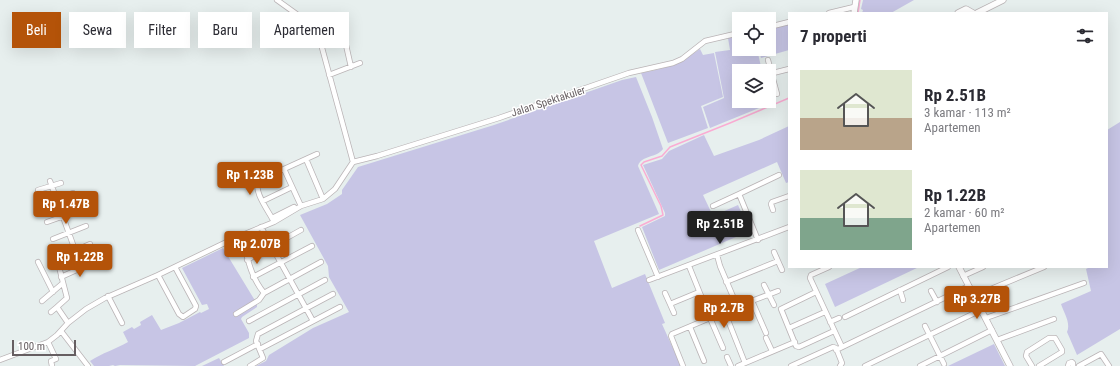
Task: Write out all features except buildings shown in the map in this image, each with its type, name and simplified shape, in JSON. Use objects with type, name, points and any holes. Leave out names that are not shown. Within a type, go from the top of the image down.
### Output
[{"type":"street","points":[[0,360],[20,351],[48,342],[62,331],[68,323],[91,305],[108,296],[261,227],[300,205],[323,199],[335,189],[353,162],[318,33],[308,23],[277,0]]},
{"type":"street","points":[[837,12],[854,10],[856,0]]},
{"type":"street","points":[[980,12],[1003,0]]},
{"type":"street","points":[[960,12],[966,9],[971,12]]},
{"type":"street","points":[[776,25],[788,22]]},
{"type":"street","name":"Jalan Spektakuler","points":[[353,162],[492,120],[629,73],[673,63],[682,59],[705,42],[732,36]]},
{"type":"street","points":[[347,48],[351,67]]},
{"type":"street","points":[[768,60],[769,64]]},
{"type":"street","points":[[329,75],[360,63]]},
{"type":"street","points":[[776,72],[788,68]]},
{"type":"street","points":[[273,220],[257,192],[258,182],[317,154]]},
{"type":"street","points":[[306,159],[323,199]]},
{"type":"street","points":[[284,169],[300,205]]},
{"type":"street","points":[[713,206],[779,175]]},
{"type":"street","points":[[38,190],[51,184],[61,183]]},
{"type":"street","points":[[51,184],[75,250]]},
{"type":"street","points":[[263,201],[292,187]]},
{"type":"street","points":[[41,205],[73,193]]},
{"type":"street","points":[[739,194],[758,240]]},
{"type":"street","points":[[773,210],[771,204],[772,202],[788,196]]},
{"type":"street","points":[[47,222],[81,210]]},
{"type":"street","points":[[53,239],[86,226]]},
{"type":"street","points":[[261,227],[299,293],[313,321]]},
{"type":"street","points":[[649,280],[788,227]]},
{"type":"street","points":[[247,260],[301,230]]},
{"type":"street","points":[[638,230],[658,277]]},
{"type":"street","points":[[243,241],[247,260],[253,277],[264,293]]},
{"type":"street","points":[[51,312],[67,299],[56,258],[90,244]]},
{"type":"street","points":[[253,277],[312,246]]},
{"type":"street","points":[[774,252],[782,270]]},
{"type":"street","points":[[717,255],[726,282],[737,306],[778,291]]},
{"type":"street","points":[[726,282],[778,261]]},
{"type":"street","points":[[38,262],[53,292]]},
{"type":"street","points":[[236,314],[259,300],[264,293],[321,262]]},
{"type":"street","points":[[61,277],[92,263]]},
{"type":"street","points":[[158,274],[179,314],[183,317],[195,309],[196,306],[175,266]]},
{"type":"street","points":[[689,266],[724,348]]},
{"type":"street","points":[[827,268],[810,276],[842,347]]},
{"type":"street","points":[[845,317],[946,268]]},
{"type":"street","points":[[959,268],[1010,366]]},
{"type":"street","points":[[963,276],[981,268]]},
{"type":"street","points":[[974,296],[1042,268]]},
{"type":"street","points":[[248,321],[326,280]]},
{"type":"street","points":[[42,301],[63,283]]},
{"type":"street","points":[[986,318],[1084,283]]},
{"type":"street","points":[[764,285],[774,305]]},
{"type":"street","points":[[836,350],[969,286]]},
{"type":"street","points":[[900,290],[903,300]]},
{"type":"street","points":[[931,291],[936,302]]},
{"type":"street","points":[[670,304],[699,292]]},
{"type":"street","points":[[816,292],[781,308],[780,310],[796,346],[799,347],[834,332]]},
{"type":"street","points":[[665,293],[674,313]]},
{"type":"street","points":[[250,366],[263,358],[256,339],[258,334],[333,294]]},
{"type":"street","points":[[108,296],[122,323]]},
{"type":"street","points":[[752,301],[772,351]]},
{"type":"street","points":[[57,307],[68,323]]},
{"type":"street","points":[[260,349],[340,307]]},
{"type":"street","points":[[724,310],[746,363]]},
{"type":"street","points":[[867,365],[981,310]]},
{"type":"street","points":[[919,311],[921,316]]},
{"type":"street","points":[[789,328],[825,312]]},
{"type":"street","points":[[683,366],[671,336],[672,334],[710,318]]},
{"type":"street","points":[[830,322],[839,318]]},
{"type":"street","points":[[997,340],[1054,319]]},
{"type":"street","points":[[925,326],[944,364]]},
{"type":"street","points":[[690,327],[706,363]]},
{"type":"street","points":[[920,366],[992,330]]},
{"type":"street","points":[[62,331],[88,366]]},
{"type":"street","points":[[1032,366],[1026,356],[1027,352],[1049,338],[1055,338],[1062,352],[1039,366]]},
{"type":"street","points":[[48,342],[56,359],[51,361],[52,366]]},
{"type":"street","points":[[738,366],[795,342]]},
{"type":"street","points":[[224,362],[258,344]]},
{"type":"street","points":[[791,366],[832,347],[836,350],[842,363],[840,366]]},
{"type":"street","points":[[1079,366],[1101,354],[1109,366]]},
{"type":"street","points":[[727,357],[731,366]]},
{"type":"street","points":[[1068,366],[1069,363],[1072,362],[1073,366]]},
{"type":"shaded area","points":[[863,0],[914,0],[893,12],[862,12],[863,10],[861,9]]},
{"type":"shaded area","points":[[788,24],[788,50],[776,54],[776,27]]},
{"type":"shaded area","points":[[732,37],[732,56],[759,56],[760,64],[732,64],[732,108],[759,108],[710,128],[703,107],[724,98],[715,52],[730,50],[728,38]]},
{"type":"shaded area","points":[[700,49],[703,55],[714,53],[723,97],[701,106],[708,128],[668,143],[641,73],[672,65],[685,59]]},
{"type":"shaded area","points":[[636,77],[663,149],[657,154],[642,160],[638,166],[659,214],[594,241],[612,288],[645,274],[665,323],[662,324],[681,366],[256,366],[266,361],[269,355],[313,328],[349,312],[329,277],[328,266],[300,215],[327,204],[342,194],[342,190],[358,167],[494,125],[622,80]]},
{"type":"shaded area","points":[[1120,122],[1120,329],[1077,355],[1067,332],[1068,322],[1061,304],[1091,291],[1086,269],[1108,268],[1108,129]]},
{"type":"shaded area","points":[[788,126],[788,182],[786,183],[777,162],[703,195],[713,216],[738,205],[750,231],[659,270],[642,227],[665,216],[665,213],[643,165],[662,159],[669,151],[704,135],[714,156],[759,140]]},
{"type":"shaded area","points":[[223,248],[257,304],[257,307],[241,319],[249,333],[249,338],[195,366],[94,366],[90,361],[128,342],[123,332],[132,327],[134,329],[141,325],[140,322],[152,315],[161,330],[209,309],[207,304],[202,305],[182,268]]},
{"type":"shaded area","points":[[860,268],[917,268],[835,307],[825,284]]},
{"type":"shaded area","points":[[994,344],[1005,366],[948,366]]},
{"type":"shaded area","points":[[219,358],[224,366],[202,366]]},
{"type":"waterway","points":[[858,12],[860,0]]},
{"type":"waterway","points":[[640,226],[663,215],[661,206],[641,165],[644,162],[662,156],[670,147],[788,98]]}]
